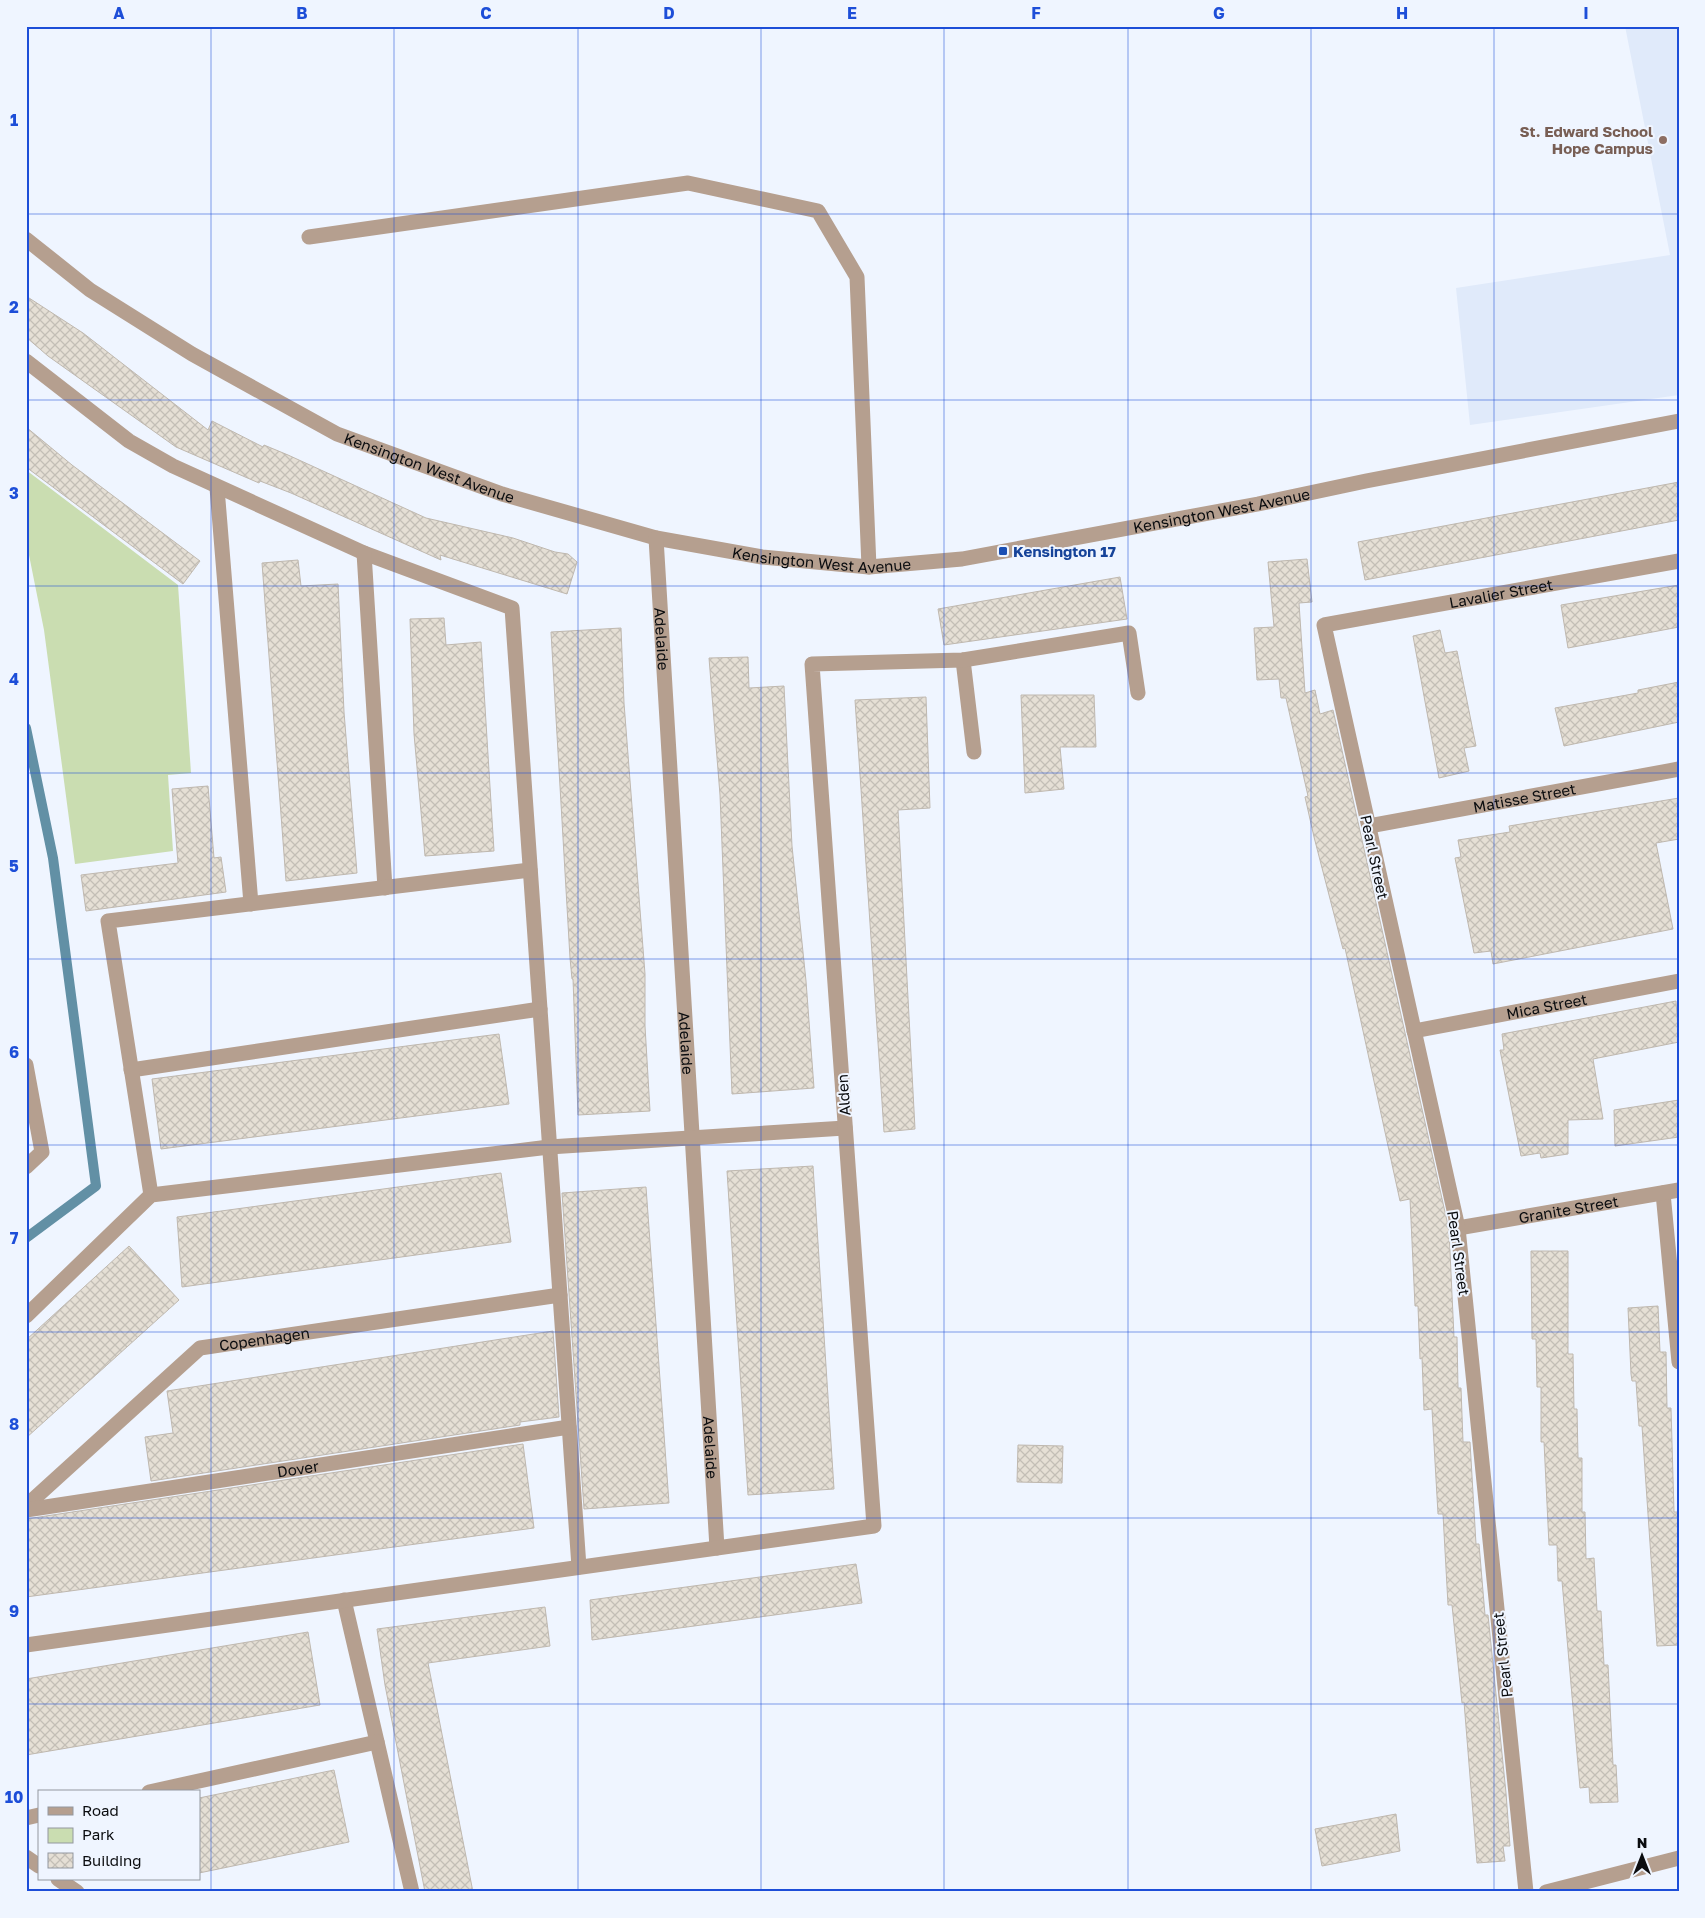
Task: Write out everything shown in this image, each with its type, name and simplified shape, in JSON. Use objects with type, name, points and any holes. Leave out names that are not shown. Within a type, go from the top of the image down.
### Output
[{"type":"street","points":[[309,236],[688,183],[818,211],[857,277],[869,567]]},
{"type":"street","name":"Kensington West Avenue","points":[[26,240],[90,290],[192,354],[337,434],[502,494],[656,538],[762,557],[869,567],[962,559],[1249,506],[1366,481],[1679,422]]},
{"type":"street","points":[[26,361],[129,440],[173,466],[217,488],[364,553],[512,608],[579,1567]]},
{"type":"street","points":[[217,488],[251,904]]},
{"type":"street","name":"Adelaide","points":[[656,538],[717,1548]]},
{"type":"street","points":[[364,553],[385,888]]},
{"type":"street","name":"Lavalier Street","points":[[1324,625],[1679,561]]},
{"type":"street","name":"Pearl Street","points":[[1324,625],[1458,1228],[1526,1892]]},
{"type":"street","points":[[974,752],[963,660],[1129,633],[1138,693]]},
{"type":"street","name":"Alden","points":[[717,1548],[874,1526],[812,664],[963,660]]},
{"type":"street","name":"Matisse Street","points":[[1369,826],[1679,769]]},
{"type":"street","points":[[151,1195],[108,921],[530,870]]},
{"type":"street","name":"Mica Street","points":[[1414,1031],[1679,982]]},
{"type":"street","points":[[131,1070],[540,1009]]},
{"type":"street","points":[[26,1065],[42,1152],[26,1167]]},
{"type":"street","points":[[26,1316],[151,1195],[549,1147],[845,1128]]},
{"type":"street","name":"Granite Street","points":[[1458,1228],[1679,1190]]},
{"type":"street","points":[[1663,1193],[1679,1362]]},
{"type":"street","name":"Copenhagen","points":[[26,1506],[200,1348],[560,1295]]},
{"type":"street","name":"Dover","points":[[26,1510],[569,1427]]},
{"type":"street","points":[[26,1645],[717,1548]]},
{"type":"street","points":[[344,1600],[411,1892]]},
{"type":"street","points":[[158,1790],[377,1742]]},
{"type":"street","points":[[26,1857],[38,1865]]},
{"type":"street","points":[[1546,1892],[1679,1858]]},
{"type":"street","points":[[59,1880],[77,1892]]},
{"type":"shaded area","name":"St. Edward School Hope Campus","points":[[1625,26],[1679,26],[1679,395],[1470,425],[1456,288],[1670,255]]},
{"type":"green space","points":[[26,470],[178,585],[191,773],[168,775],[173,851],[75,864],[44,630],[26,540]]},
{"type":"building","points":[[26,296],[83,333],[208,430],[212,421],[263,447],[264,445],[288,455],[426,518],[513,538],[555,552],[568,554],[577,562],[567,594],[440,555],[441,560],[291,493],[260,481],[259,483],[176,447],[48,356],[26,337]]},
{"type":"building","points":[[26,427],[72,465],[200,561],[183,584],[26,467]]},
{"type":"building","points":[[1679,482],[1679,520],[1365,580],[1358,542]]},
{"type":"building","points":[[1307,559],[1312,602],[1299,603],[1305,693],[1315,690],[1320,714],[1333,710],[1449,1230],[1454,1337],[1457,1337],[1458,1388],[1461,1388],[1463,1442],[1470,1442],[1476,1544],[1479,1544],[1485,1615],[1488,1615],[1506,1793],[1510,1846],[1503,1846],[1505,1861],[1477,1863],[1464,1702],[1462,1703],[1452,1605],[1448,1605],[1443,1514],[1438,1514],[1432,1409],[1424,1410],[1418,1306],[1415,1306],[1410,1199],[1400,1201],[1345,948],[1343,949],[1314,837],[1305,797],[1308,796],[1286,698],[1281,698],[1279,679],[1257,680],[1254,628],[1274,627],[1268,562]]},
{"type":"building","points":[[298,560],[301,586],[338,584],[344,712],[357,873],[286,881],[262,563]]},
{"type":"building","points":[[1120,577],[1127,619],[944,645],[938,609]]},
{"type":"building","points":[[1679,585],[1679,627],[1568,648],[1561,605]]},
{"type":"building","points":[[444,618],[446,645],[481,642],[494,851],[425,856],[414,734],[410,619]]},
{"type":"building","points":[[621,628],[624,703],[645,974],[645,1026],[650,1111],[578,1115],[573,979],[570,958],[551,632]]},
{"type":"building","points":[[1440,630],[1445,653],[1457,651],[1476,746],[1464,748],[1469,771],[1439,778],[1413,636]]},
{"type":"building","points":[[748,657],[749,688],[784,686],[792,846],[806,981],[814,1088],[732,1094],[720,795],[709,658]]},
{"type":"building","points":[[1679,682],[1679,722],[1564,746],[1555,708],[1638,693],[1638,690]]},
{"type":"building","points":[[1021,695],[1094,695],[1096,747],[1060,747],[1064,789],[1025,793]]},
{"type":"building","points":[[926,697],[930,808],[898,810],[915,1129],[884,1132],[855,700]]},
{"type":"building","points":[[208,786],[214,858],[221,857],[226,892],[86,911],[81,875],[178,863],[172,789]]},
{"type":"building","points":[[1679,798],[1679,839],[1656,843],[1673,929],[1493,964],[1491,951],[1474,953],[1455,858],[1461,857],[1458,840],[1510,832],[1509,826]]},
{"type":"building","points":[[1676,1001],[1679,1042],[1593,1059],[1603,1119],[1568,1120],[1568,1154],[1541,1158],[1540,1153],[1521,1156],[1500,1050],[1504,1050],[1502,1034]]},
{"type":"building","points":[[499,1034],[509,1104],[161,1149],[152,1079]]},
{"type":"building","points":[[1679,1100],[1679,1137],[1615,1146],[1614,1110]]},
{"type":"building","points":[[813,1166],[834,1489],[748,1495],[727,1171]]},
{"type":"building","points":[[501,1173],[511,1242],[182,1287],[177,1217]]},
{"type":"building","points":[[646,1187],[669,1503],[584,1509],[562,1193]]},
{"type":"building","points":[[129,1246],[179,1300],[26,1438],[26,1340]]},
{"type":"building","points":[[1531,1251],[1568,1251],[1568,1354],[1573,1354],[1574,1409],[1577,1409],[1578,1458],[1582,1458],[1582,1512],[1585,1512],[1586,1559],[1594,1558],[1597,1611],[1601,1611],[1604,1665],[1608,1665],[1613,1765],[1616,1765],[1618,1802],[1590,1803],[1589,1787],[1580,1788],[1562,1581],[1558,1581],[1557,1545],[1549,1545],[1544,1442],[1541,1442],[1541,1387],[1537,1387],[1536,1339],[1532,1339]]},
{"type":"building","points":[[1658,1306],[1660,1352],[1666,1352],[1667,1408],[1671,1408],[1674,1512],[1679,1512],[1679,1645],[1657,1646],[1642,1426],[1639,1426],[1636,1381],[1632,1381],[1631,1374],[1628,1308]]},
{"type":"building","points":[[553,1331],[559,1417],[520,1422],[520,1425],[151,1481],[145,1437],[173,1433],[167,1391]]},
{"type":"building","points":[[523,1444],[534,1528],[26,1597],[26,1519]]},
{"type":"building","points":[[1018,1445],[1063,1446],[1062,1483],[1017,1482]]},
{"type":"building","points":[[856,1564],[862,1603],[592,1640],[590,1600]]},
{"type":"building","points":[[545,1607],[550,1646],[428,1663],[473,1892],[425,1892],[385,1685],[377,1629]]},
{"type":"building","points":[[308,1632],[320,1705],[26,1755],[26,1679]]},
{"type":"building","points":[[334,1770],[349,1842],[200,1873],[200,1798]]},
{"type":"building","points":[[1396,1814],[1400,1851],[1322,1866],[1315,1829]]},
{"type":"waterway","points":[[26,728],[53,858],[96,1186],[26,1238]]},
{"type":"place","name":"St. Edward School Hope Campus","points":[[1663,140]]},
{"type":"place","name":"Kensington 17","points":[[1003,551]]}]
